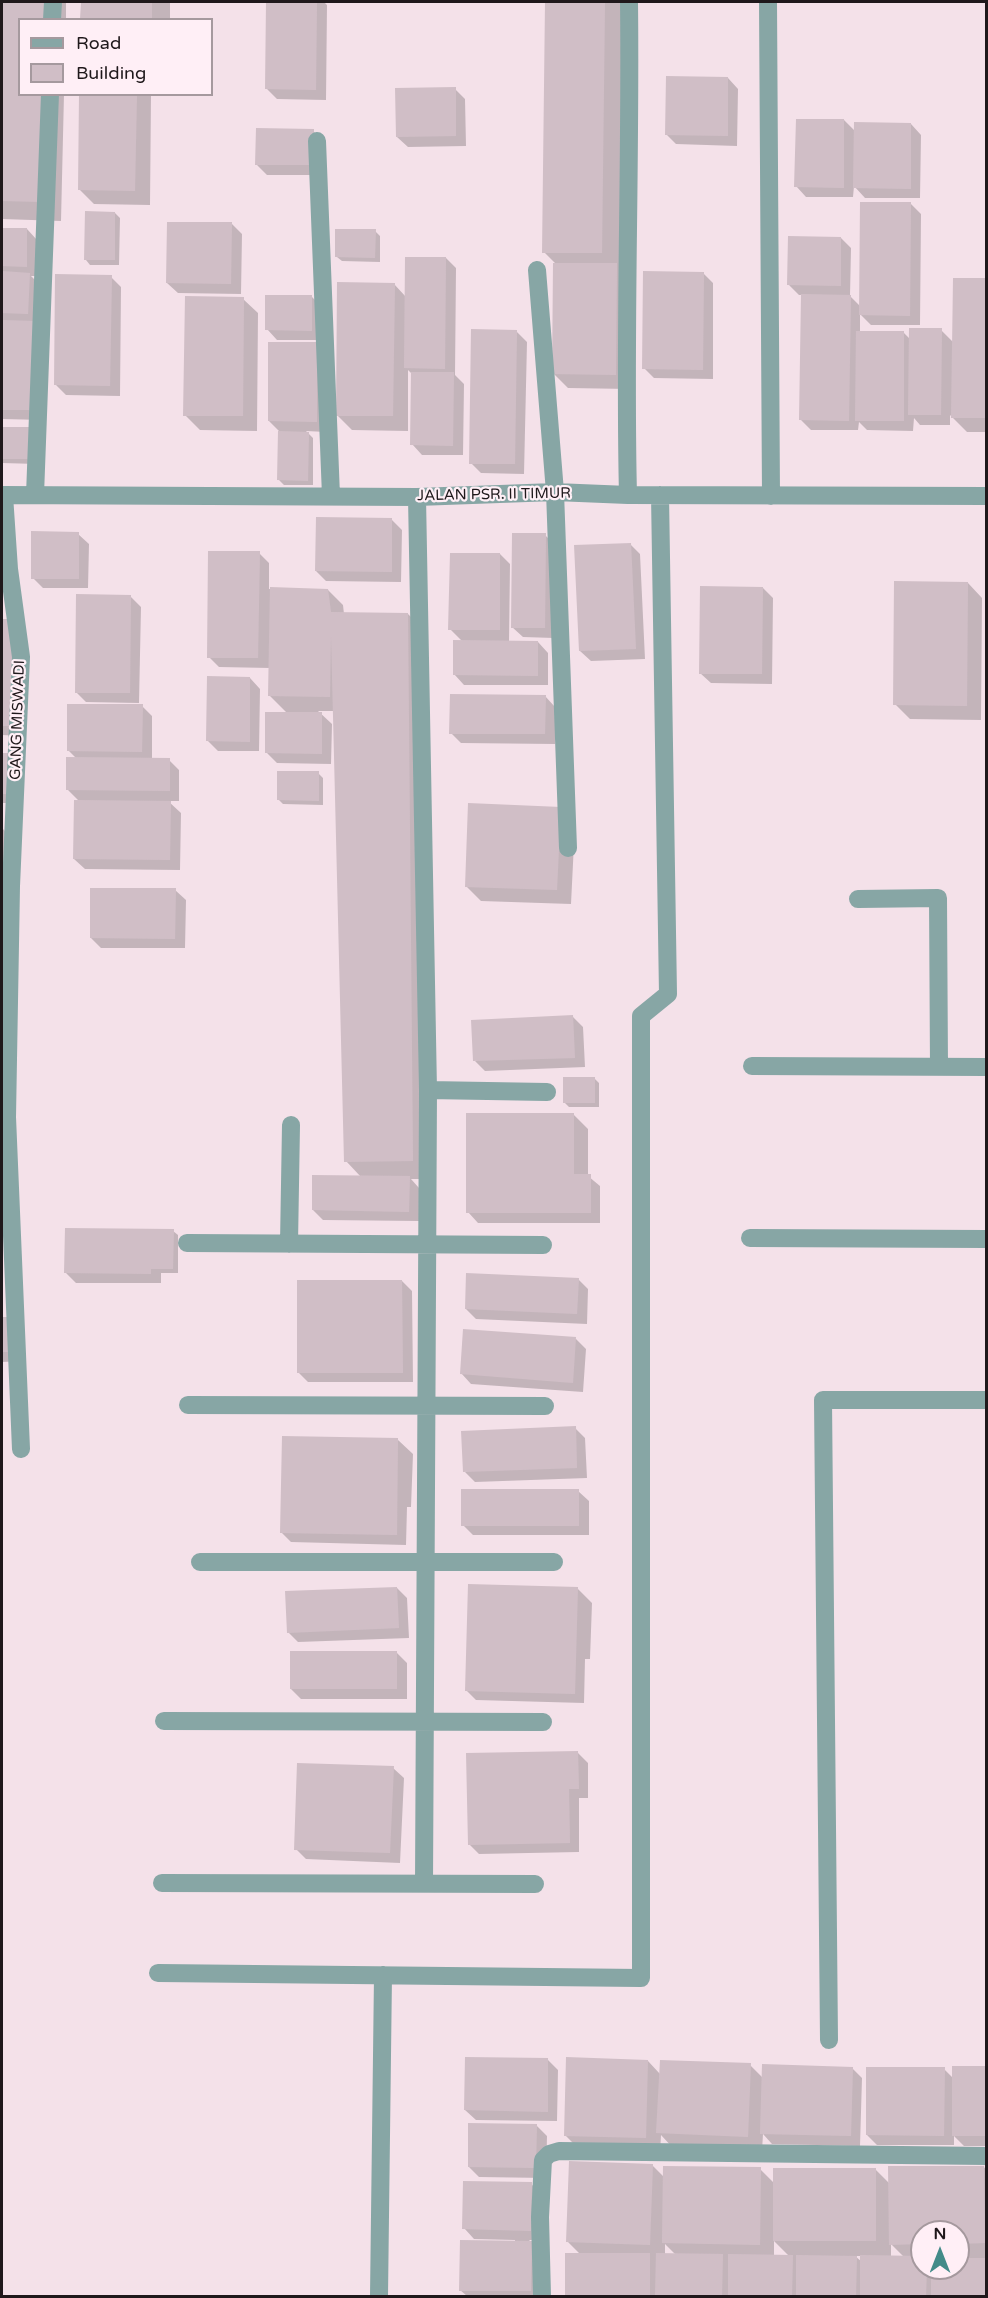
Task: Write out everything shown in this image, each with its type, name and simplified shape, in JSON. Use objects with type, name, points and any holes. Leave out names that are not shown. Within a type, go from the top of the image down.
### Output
[{"type":"street","points":[[52,18],[53,2]]},
{"type":"street","points":[[628,495],[625,393],[630,120],[629,2]]},
{"type":"street","points":[[768,2],[771,496]]},
{"type":"street","points":[[35,495],[50,96]]},
{"type":"street","points":[[317,141],[331,496]]},
{"type":"street","points":[[537,270],[555,492],[568,848]]},
{"type":"street","name":"JALAN PSR. II TIMUR","points":[[3,495],[417,497],[555,492],[628,495],[987,496]]},
{"type":"street","name":"GANG MISWADI","points":[[3,495],[9,569],[21,657],[11,886],[7,1117],[21,1449]]},
{"type":"street","points":[[159,1973],[641,1978],[641,1017],[668,994],[660,495]]},
{"type":"street","points":[[417,497],[428,1090],[424,1883]]},
{"type":"street","points":[[858,899],[938,898],[939,1067]]},
{"type":"street","points":[[752,1066],[987,1067]]},
{"type":"street","points":[[428,1090],[547,1092]]},
{"type":"street","points":[[289,1244],[291,1125]]},
{"type":"street","points":[[750,1238],[987,1239]]},
{"type":"street","points":[[187,1244],[543,1245]]},
{"type":"street","points":[[829,2040],[823,1400],[987,1400]]},
{"type":"street","points":[[188,1405],[545,1406]]},
{"type":"street","points":[[200,1562],[554,1562]]},
{"type":"street","points":[[164,1721],[543,1722]]},
{"type":"street","points":[[162,1883],[535,1884]]},
{"type":"street","points":[[379,2296],[383,1975]]},
{"type":"street","points":[[542,2296],[540,2217],[542,2169],[543,2160],[549,2154],[559,2151],[987,2156]]},
{"type":"building","points":[[2,2],[48,2],[47,18],[18,18],[18,96],[45,96],[42,202],[2,201]]},
{"type":"building","points":[[81,2],[152,2],[152,18],[80,18]]},
{"type":"building","points":[[266,2],[317,2],[316,90],[265,89]]},
{"type":"building","points":[[545,2],[605,2],[602,253],[542,253]]},
{"type":"building","points":[[666,76],[728,77],[728,136],[665,135]]},
{"type":"building","points":[[456,87],[456,136],[396,137],[395,88]]},
{"type":"building","points":[[79,96],[137,96],[135,191],[78,190]]},
{"type":"building","points":[[796,119],[844,119],[844,188],[794,187]]},
{"type":"building","points":[[854,122],[911,123],[911,189],[853,188]]},
{"type":"building","points":[[256,128],[314,129],[314,165],[255,165]]},
{"type":"building","points":[[860,202],[911,202],[910,316],[859,315]]},
{"type":"building","points":[[85,211],[115,212],[115,260],[84,260]]},
{"type":"building","points":[[167,222],[232,222],[231,284],[166,283]]},
{"type":"building","points":[[2,228],[27,228],[27,267],[2,266]]},
{"type":"building","points":[[335,229],[376,229],[375,258],[335,257]]},
{"type":"building","points":[[788,236],[841,237],[841,286],[787,285]]},
{"type":"building","points":[[405,257],[446,257],[445,369],[404,368]]},
{"type":"building","points":[[553,263],[617,263],[616,375],[552,374]]},
{"type":"building","points":[[2,271],[30,273],[28,314],[2,313]]},
{"type":"building","points":[[643,271],[704,272],[703,370],[642,369]]},
{"type":"building","points":[[55,274],[112,275],[110,386],[54,385]]},
{"type":"building","points":[[953,278],[986,278],[986,418],[951,418]]},
{"type":"building","points":[[337,282],[395,283],[393,416],[336,416]]},
{"type":"building","points":[[801,294],[851,295],[849,421],[799,420]]},
{"type":"building","points":[[265,295],[312,295],[312,331],[265,330]]},
{"type":"building","points":[[185,296],[244,297],[243,416],[183,416]]},
{"type":"building","points":[[2,320],[35,321],[34,410],[2,410]]},
{"type":"building","points":[[909,328],[942,328],[941,415],[908,415]]},
{"type":"building","points":[[471,329],[517,330],[515,464],[469,464]]},
{"type":"building","points":[[856,331],[904,331],[904,421],[855,421]]},
{"type":"building","points":[[268,342],[317,342],[317,422],[268,421]]},
{"type":"building","points":[[411,372],[454,372],[453,446],[410,445]]},
{"type":"building","points":[[2,427],[34,427],[33,459],[2,459]]},
{"type":"building","points":[[278,431],[309,432],[308,481],[277,480]]},
{"type":"building","points":[[316,517],[392,518],[392,572],[315,571]]},
{"type":"building","points":[[31,531],[79,532],[79,579],[31,579]]},
{"type":"building","points":[[512,533],[546,533],[545,628],[511,628]]},
{"type":"building","points":[[631,543],[636,649],[579,651],[574,545]]},
{"type":"building","points":[[208,551],[260,551],[258,658],[207,658]]},
{"type":"building","points":[[450,553],[500,553],[500,630],[448,630]]},
{"type":"building","points":[[894,581],[968,582],[967,706],[893,705]]},
{"type":"building","points":[[700,586],[763,587],[762,674],[699,674]]},
{"type":"building","points":[[270,587],[328,589],[331,612],[408,613],[413,1161],[344,1162],[331,635],[330,697],[268,696]]},
{"type":"building","points":[[76,594],[131,595],[130,693],[75,693]]},
{"type":"building","points":[[2,619],[14,619],[13,726],[2,726]]},
{"type":"building","points":[[453,640],[538,641],[538,676],[453,675]]},
{"type":"building","points":[[207,676],[250,677],[250,742],[206,741]]},
{"type":"building","points":[[450,694],[546,695],[545,734],[449,734]]},
{"type":"building","points":[[67,704],[143,704],[142,752],[67,751]]},
{"type":"building","points":[[265,712],[322,712],[322,754],[265,753]]},
{"type":"building","points":[[2,753],[12,753],[12,794],[2,794]]},
{"type":"building","points":[[66,757],[170,758],[170,791],[66,790]]},
{"type":"building","points":[[277,771],[319,771],[319,801],[277,800]]},
{"type":"building","points":[[74,800],[171,801],[170,860],[73,859]]},
{"type":"building","points":[[468,803],[561,807],[557,890],[465,887]]},
{"type":"building","points":[[90,888],[176,888],[175,939],[90,938]]},
{"type":"building","points":[[573,1015],[575,1058],[473,1061],[471,1020]]},
{"type":"building","points":[[563,1077],[595,1077],[595,1103],[563,1103]]},
{"type":"building","points":[[466,1113],[574,1113],[574,1174],[591,1174],[591,1213],[466,1213]]},
{"type":"building","points":[[312,1175],[410,1176],[409,1212],[312,1210]]},
{"type":"building","points":[[65,1228],[174,1229],[173,1269],[151,1269],[151,1274],[64,1273]]},
{"type":"building","points":[[466,1273],[579,1278],[577,1314],[465,1309]]},
{"type":"building","points":[[297,1280],[402,1280],[403,1373],[297,1373]]},
{"type":"building","points":[[2,1317],[13,1317],[15,1352],[2,1352]]},
{"type":"building","points":[[463,1329],[576,1337],[573,1383],[460,1374]]},
{"type":"building","points":[[576,1426],[577,1468],[463,1472],[461,1431]]},
{"type":"building","points":[[282,1436],[398,1438],[397,1535],[280,1533]]},
{"type":"building","points":[[461,1489],[579,1489],[579,1526],[461,1526]]},
{"type":"building","points":[[468,1584],[578,1587],[575,1694],[465,1691]]},
{"type":"building","points":[[397,1587],[399,1628],[287,1633],[285,1591]]},
{"type":"building","points":[[290,1651],[397,1651],[397,1689],[290,1689]]},
{"type":"building","points":[[578,1751],[579,1789],[569,1789],[570,1843],[468,1845],[466,1753]]},
{"type":"building","points":[[297,1763],[394,1766],[390,1853],[294,1850]]},
{"type":"building","points":[[465,2057],[548,2058],[548,2112],[464,2110]]},
{"type":"building","points":[[566,2057],[648,2060],[646,2138],[564,2136]]},
{"type":"building","points":[[660,2060],[751,2063],[748,2137],[656,2133]]},
{"type":"building","points":[[762,2064],[853,2067],[851,2136],[760,2134]]},
{"type":"building","points":[[952,2066],[986,2066],[986,2136],[952,2136]]},
{"type":"building","points":[[866,2067],[945,2067],[944,2136],[866,2135]]},
{"type":"building","points":[[468,2123],[537,2124],[536,2168],[468,2167]]},
{"type":"building","points":[[569,2161],[653,2164],[650,2245],[566,2242]]},
{"type":"building","points":[[663,2166],[761,2167],[760,2245],[662,2243]]},
{"type":"building","points":[[888,2166],[984,2166],[985,2243],[970,2244],[970,2220],[910,2220],[910,2244],[889,2245]]},
{"type":"building","points":[[773,2168],[876,2168],[876,2241],[773,2241]]},
{"type":"building","points":[[463,2181],[532,2182],[531,2231],[462,2229]]},
{"type":"building","points":[[460,2240],[532,2241],[531,2291],[459,2291]]},
{"type":"building","points":[[565,2253],[650,2253],[650,2296],[565,2296]]},
{"type":"building","points":[[656,2253],[723,2254],[722,2296],[655,2296]]},
{"type":"building","points":[[728,2254],[793,2255],[792,2296],[728,2296]]},
{"type":"building","points":[[796,2255],[857,2256],[856,2296],[796,2296]]},
{"type":"building","points":[[860,2255],[910,2256],[910,2280],[927,2280],[926,2296],[860,2296]]},
{"type":"building","points":[[970,2258],[986,2258],[986,2296],[931,2296],[931,2280],[970,2280]]}]
